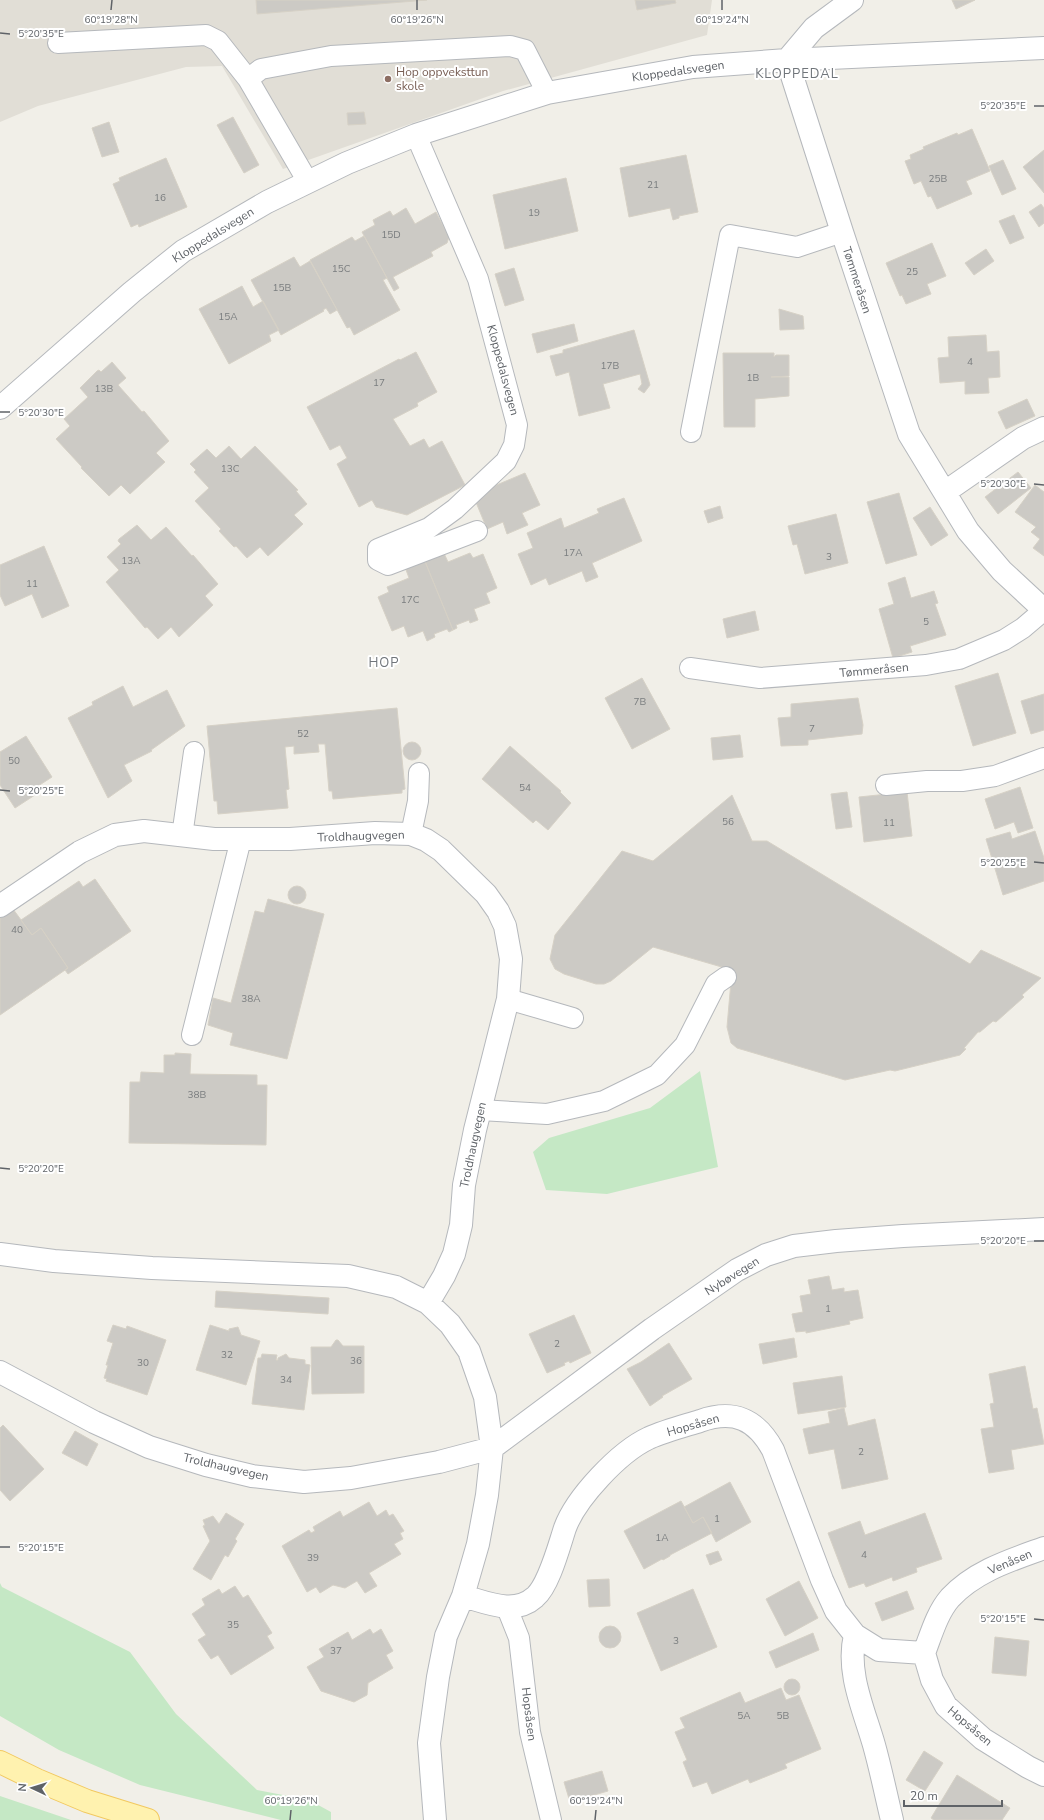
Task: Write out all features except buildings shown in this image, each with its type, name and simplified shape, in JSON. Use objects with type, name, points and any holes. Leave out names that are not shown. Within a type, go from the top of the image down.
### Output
[{"type":"main road","points":[[0,1762],[37,1780],[88,1801],[148,1820]]},
{"type":"street","points":[[787,60],[814,28],[852,0]]},
{"type":"street","name":"Kloppedalsvegen","points":[[0,408],[132,292],[183,251],[267,202],[347,163],[416,135],[548,93],[693,67],[787,60],[1044,48]]},
{"type":"street","name":"Tømmeråsen","points":[[787,60],[909,434],[968,531],[1002,571],[1044,610]]},
{"type":"street","points":[[945,492],[1023,438],[1044,428]]},
{"type":"street","name":"Troldhaugvegen","points":[[0,906],[80,852],[115,835],[144,831],[214,839],[290,838],[375,833],[411,834],[426,840],[441,850],[486,894],[498,911],[505,926],[510,959],[508,999],[480,1110],[464,1185],[461,1225],[454,1254],[444,1276],[428,1303]]},
{"type":"street","name":"Nybøvegen","points":[[492,1448],[652,1329],[737,1270],[766,1255],[794,1246],[836,1241],[1044,1229]]},
{"type":"street","points":[[0,1254],[54,1261],[152,1268],[348,1276],[396,1287],[428,1303],[450,1324],[469,1351],[485,1398],[492,1448],[487,1495],[478,1544],[463,1596],[446,1636],[433,1711],[429,1743],[435,1820]]},
{"type":"street","name":"Troldhaugvegen","points":[[0,1372],[94,1422],[149,1447],[206,1466],[252,1476],[304,1482],[351,1478],[438,1462],[492,1448]]},
{"type":"street","name":"Hopsåsen","points":[[508,1608],[522,1605],[536,1597],[549,1575],[566,1526],[590,1487],[628,1451],[648,1438],[715,1416],[736,1416],[753,1424],[766,1437],[773,1450],[822,1580],[836,1611],[855,1635],[879,1650],[924,1653],[932,1680],[946,1706],[983,1739],[1028,1767],[1044,1775]]},
{"type":"street","name":"Venåsen","points":[[924,1653],[934,1624],[950,1598],[970,1581],[997,1565],[1044,1548]]},
{"type":"street","points":[[463,1596],[508,1608]]},
{"type":"street","points":[[855,1635],[852,1648],[852,1669],[874,1747],[892,1820]]},
{"type":"lane","points":[[58,43],[206,36],[218,41],[248,79],[308,182]]},
{"type":"lane","points":[[248,79],[261,69],[331,56],[510,46],[525,50],[548,93]]},
{"type":"lane","name":"Kloppedalsvegen","points":[[416,135],[478,279],[517,425],[514,445],[506,461],[455,509],[429,528],[378,548],[378,560],[388,565],[477,531]]},
{"type":"lane","points":[[691,432],[730,234],[796,247],[842,232]]},
{"type":"lane","name":"Tømmeråsen","points":[[690,668],[760,678],[926,665],[960,659],[1004,640],[1023,628],[1044,610]]},
{"type":"lane","points":[[182,836],[194,752]]},
{"type":"lane","points":[[886,784],[927,781],[962,781],[995,776],[1044,758]]},
{"type":"lane","points":[[411,834],[418,801],[419,773]]},
{"type":"lane","points":[[192,1034],[241,839]]},
{"type":"lane","points":[[480,1110],[547,1114],[604,1101],[657,1075],[685,1044],[716,984],[726,977]]},
{"type":"lane","points":[[508,999],[573,1018]]},
{"type":"lane","name":"Hopsåsen","points":[[508,1608],[519,1638],[530,1732],[551,1820]]},
{"type":"shaded area","name":"Hop oppveksttun skole","points":[[0,0],[712,0],[707,35],[503,91],[283,169],[222,66],[186,67],[38,106],[0,122]]},
{"type":"green space","points":[[700,1071],[718,1167],[607,1194],[546,1190],[533,1152],[549,1138],[650,1108]]},
{"type":"green space","points":[[0,1583],[2,1587],[130,1652],[176,1714],[257,1790],[309,1800],[331,1812],[331,1820],[281,1820],[140,1785],[59,1750],[0,1716]]},
{"type":"green space","points":[[0,1796],[71,1820],[0,1820]]},
{"type":"place","name":"Hop oppveksttun skole","points":[[388,79]]},
{"type":"district","name":"KLOPPEDAL","points":[[797,73]]},
{"type":"district","name":"HOP","points":[[384,662]]}]
